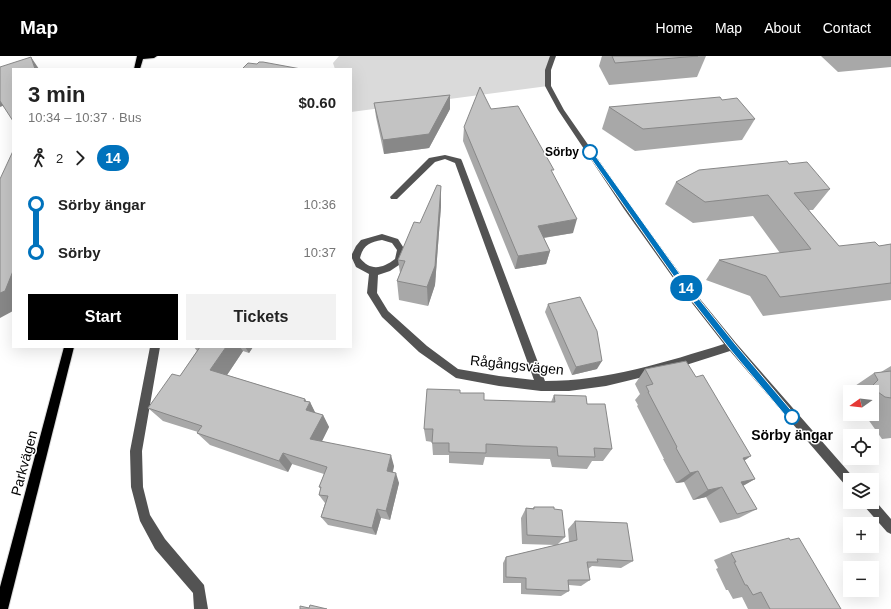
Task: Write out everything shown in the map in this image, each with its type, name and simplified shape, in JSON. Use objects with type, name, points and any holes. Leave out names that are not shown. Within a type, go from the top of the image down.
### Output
[{"type":"main road","points":[[137,68],[140,57],[154,56]]},
{"type":"main road","name":"Parkvägen","points":[[1,609],[69,348]]},
{"type":"street","points":[[553,56],[548,70],[548,86],[561,110],[627,207],[684,286],[732,346],[843,474]]},
{"type":"street","points":[[394,197],[409,180],[432,160],[445,157],[458,161],[541,386]]},
{"type":"street","points":[[382,237],[394,241],[401,250],[399,261],[388,269],[374,272],[361,267],[355,258],[358,247],[368,239],[382,237]]},
{"type":"street","name":"Rågångsvägen","points":[[374,272],[372,293],[385,314],[423,349],[456,373],[499,381],[541,386],[569,386],[606,381],[732,346]]},
{"type":"street","points":[[155,348],[136,451],[137,487],[144,517],[160,544],[199,590],[201,609]]},
{"type":"street","points":[[874,509],[891,528]]},
{"type":"shaded area","points":[[339,56],[553,56],[548,86],[352,112],[352,68],[335,68],[333,63]]},
{"type":"building","points":[[612,56],[698,56],[615,63]]},
{"type":"building","points":[[31,57],[35,68],[12,68],[12,119],[0,101],[0,67]]},
{"type":"building","points":[[259,62],[263,62],[296,68],[243,68],[248,63],[257,64]]},
{"type":"building","points":[[480,87],[491,109],[518,106],[554,170],[551,170],[577,219],[538,226],[550,251],[518,256],[464,127]]},
{"type":"building","points":[[450,95],[429,134],[383,140],[374,103]]},
{"type":"building","points":[[720,97],[722,100],[737,98],[755,119],[643,129],[609,107]]},
{"type":"building","points":[[12,153],[12,274],[5,291],[0,293],[0,179]]},
{"type":"building","points":[[787,161],[789,164],[807,162],[830,189],[794,193],[839,246],[875,242],[879,246],[891,244],[891,283],[780,297],[766,276],[719,260],[811,249],[768,195],[705,202],[676,182],[699,170]]},
{"type":"building","points":[[437,185],[441,186],[435,266],[427,287],[397,281],[405,261],[398,260],[414,222],[420,223]]},
{"type":"building","points":[[580,297],[597,331],[602,361],[576,367],[548,304]]},
{"type":"building","points":[[199,348],[225,348],[210,370],[305,399],[304,401],[310,402],[306,410],[323,415],[310,439],[391,455],[387,471],[396,473],[386,511],[377,509],[372,528],[321,517],[328,496],[319,495],[321,487],[319,487],[327,467],[283,453],[279,461],[197,433],[202,426],[148,408],[172,374],[180,376]]},
{"type":"building","points":[[686,361],[696,377],[703,375],[751,456],[743,458],[755,479],[741,482],[757,509],[737,514],[722,487],[708,490],[698,471],[690,473],[648,392],[646,386],[653,384],[645,369]]},
{"type":"building","points":[[891,371],[891,398],[885,397],[879,393],[879,385],[873,385],[878,380],[874,373]]},
{"type":"building","points":[[427,389],[460,390],[460,393],[484,393],[484,400],[555,402],[554,395],[586,396],[587,404],[605,404],[612,449],[594,448],[595,457],[558,456],[557,447],[486,444],[486,453],[449,452],[449,443],[432,443],[433,429],[424,429]]},
{"type":"building","points":[[534,507],[554,507],[554,509],[562,510],[565,537],[527,535],[526,508],[534,509]]},
{"type":"building","points":[[575,521],[627,523],[633,561],[597,559],[598,562],[587,562],[590,580],[568,580],[569,591],[526,589],[526,578],[506,577],[506,557],[577,540]]},
{"type":"building","points":[[789,538],[790,540],[799,538],[841,609],[770,609],[761,592],[753,595],[747,585],[745,585],[731,553]]},
{"type":"building","points":[[310,605],[327,609],[300,609],[300,606],[309,608]]},
{"type":"bus line","name":"14","points":[[590,152],[627,207],[684,286],[792,417]]},
{"type":"place","name":"Sörby","points":[[590,152]]},
{"type":"place","name":"Sörby ängar","points":[[792,417]]}]
